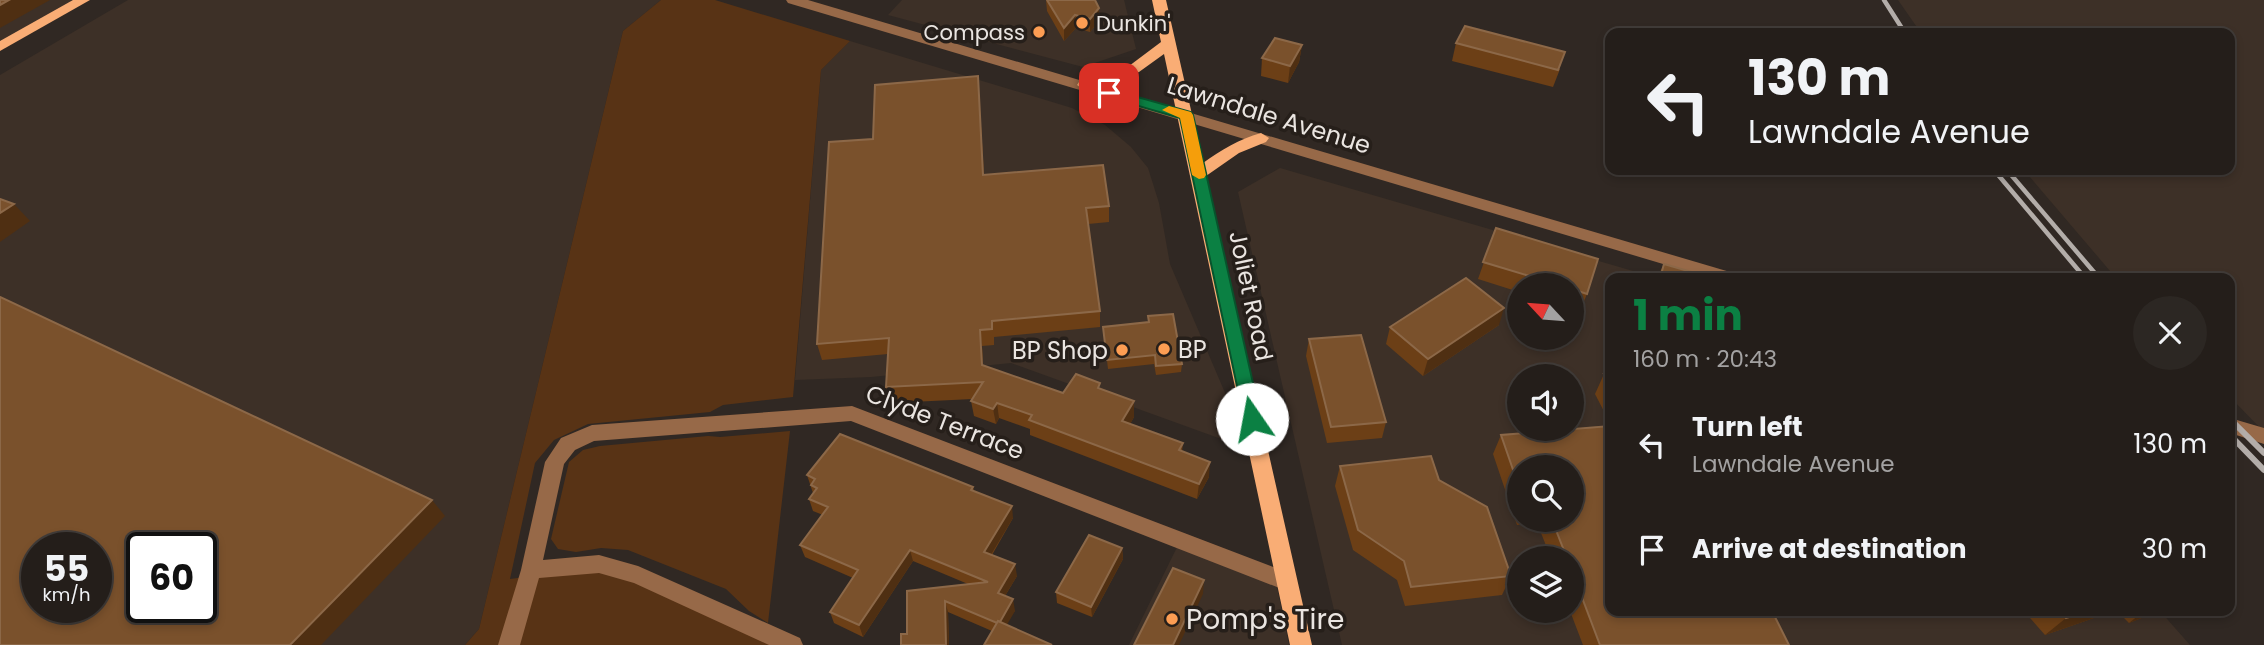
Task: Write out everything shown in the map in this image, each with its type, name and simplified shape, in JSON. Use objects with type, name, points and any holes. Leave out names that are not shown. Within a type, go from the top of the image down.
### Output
[{"type":"main road","points":[[0,47],[83,0]]},
{"type":"main road","name":"Joliet Road","points":[[1159,0],[1301,645]]},
{"type":"main road","points":[[1084,85],[1134,69],[1169,43]]},
{"type":"main road","points":[[1199,173],[1234,149],[1261,138]]},
{"type":"street","name":"Lawndale Avenue","points":[[793,0],[1713,273]]},
{"type":"street","name":"Clyde Terrace","points":[[531,570],[555,462],[568,444],[592,433],[852,412],[1287,582]]},
{"type":"street","points":[[2235,427],[2264,436]]},
{"type":"street","points":[[509,645],[531,570],[599,564],[625,571],[792,645]]},
{"type":"shaded area","points":[[0,0],[79,0],[0,45]]},
{"type":"shaded area","points":[[128,0],[661,0],[623,31],[479,629],[465,645],[0,645],[0,75]]},
{"type":"shaded area","points":[[661,0],[715,0],[850,41],[821,70],[793,397],[723,405],[710,412],[588,424],[554,440],[535,463],[510,579],[594,568],[635,581],[772,645],[465,645],[479,629],[623,31]]},
{"type":"shaded area","points":[[902,0],[1124,0],[1136,49],[1083,67],[888,15]]},
{"type":"shaded area","points":[[1898,0],[2264,0],[2264,432],[2235,402],[2235,273],[2112,273],[2028,175],[2235,175],[2235,28],[1918,28]]},
{"type":"shaded area","points":[[850,41],[1072,108],[1105,125],[1131,147],[1148,168],[1159,203],[1170,264],[1249,449],[1011,363],[871,377],[795,380],[821,70]]},
{"type":"shaded area","points":[[1280,168],[1640,273],[1605,273],[1605,616],[2164,616],[2190,645],[1342,645],[1238,192]]},
{"type":"shaded area","points":[[790,431],[768,623],[749,611],[726,589],[628,550],[601,548],[576,552],[558,549],[551,539],[569,462],[583,450],[708,436]]},
{"type":"shaded area","points":[[1184,533],[1273,568],[1289,645],[1129,645]]},
{"type":"building","points":[[1047,0],[1095,0],[1099,8],[1090,19],[1075,15],[1064,28]]},
{"type":"building","points":[[1465,26],[1565,52],[1558,70],[1456,43]]},
{"type":"building","points":[[1275,38],[1302,45],[1290,66],[1262,58]]},
{"type":"building","points":[[978,76],[983,175],[1103,165],[1109,206],[1086,208],[1100,311],[992,321],[992,329],[980,330],[982,365],[1063,393],[1076,374],[1100,383],[1098,388],[1134,401],[1122,421],[1183,443],[1179,450],[1210,462],[1199,484],[1029,420],[1032,415],[997,403],[993,409],[971,401],[983,382],[886,387],[889,338],[817,344],[829,142],[873,139],[875,85]]},
{"type":"building","points":[[0,199],[14,204],[0,213]]},
{"type":"building","points":[[1496,228],[1598,259],[1587,294],[1584,293],[1584,273],[1519,273],[1483,262]]},
{"type":"building","points":[[1664,264],[1695,273],[1661,273]]},
{"type":"building","points":[[1466,278],[1504,308],[1428,359],[1390,327]]},
{"type":"building","points":[[0,297],[432,500],[290,645],[0,645]]},
{"type":"building","points":[[1173,314],[1182,364],[1156,366],[1155,355],[1107,360],[1103,327],[1149,322],[1148,316]]},
{"type":"building","points":[[1361,335],[1386,422],[1331,427],[1309,339]]},
{"type":"building","points":[[1605,426],[1605,616],[1774,616],[1789,645],[1600,645],[1584,603],[1584,546],[1562,546],[1557,532],[1584,532],[1584,455],[1508,455],[1501,435],[1507,435],[1507,441],[1584,441],[1584,428]]},
{"type":"building","points":[[840,434],[973,487],[971,490],[1012,506],[984,552],[1015,564],[998,593],[1013,599],[1000,622],[945,601],[946,645],[901,645],[901,634],[907,634],[907,591],[988,582],[910,550],[859,625],[830,612],[858,570],[800,545],[828,507],[809,499],[817,488],[811,485],[815,479],[807,475]]},
{"type":"building","points":[[1431,456],[1439,480],[1487,507],[1507,564],[1507,576],[1411,587],[1404,561],[1358,530],[1340,466]]},
{"type":"building","points":[[1089,535],[1122,548],[1091,607],[1056,592]]},
{"type":"building","name":"Pomp's Tire","points":[[1173,568],[1204,580],[1173,645],[1134,645]]},
{"type":"building","points":[[998,621],[1052,645],[984,645]]},
{"type":"railway","points":[[1884,0],[1902,28]]},
{"type":"railway","points":[[1998,175],[2081,273]]},
{"type":"railway","points":[[2011,175],[2095,273]]},
{"type":"railway","points":[[2235,424],[2264,453]]},
{"type":"railway","points":[[2235,440],[2264,470]]},
{"type":"slow traffic","points":[[1169,110],[1186,115],[1199,175]]},
{"type":"place","name":"Dunkin'","points":[[1082,23]]},
{"type":"place","name":"Compass","points":[[1039,32]]},
{"type":"place","name":"BP","points":[[1164,349]]},
{"type":"place","name":"BP Shop","points":[[1122,350]]},
{"type":"place","name":"Pomp's Tire","points":[[1172,619]]},
{"type":"route","points":[[1109,93],[1186,115],[1252,419]]}]
